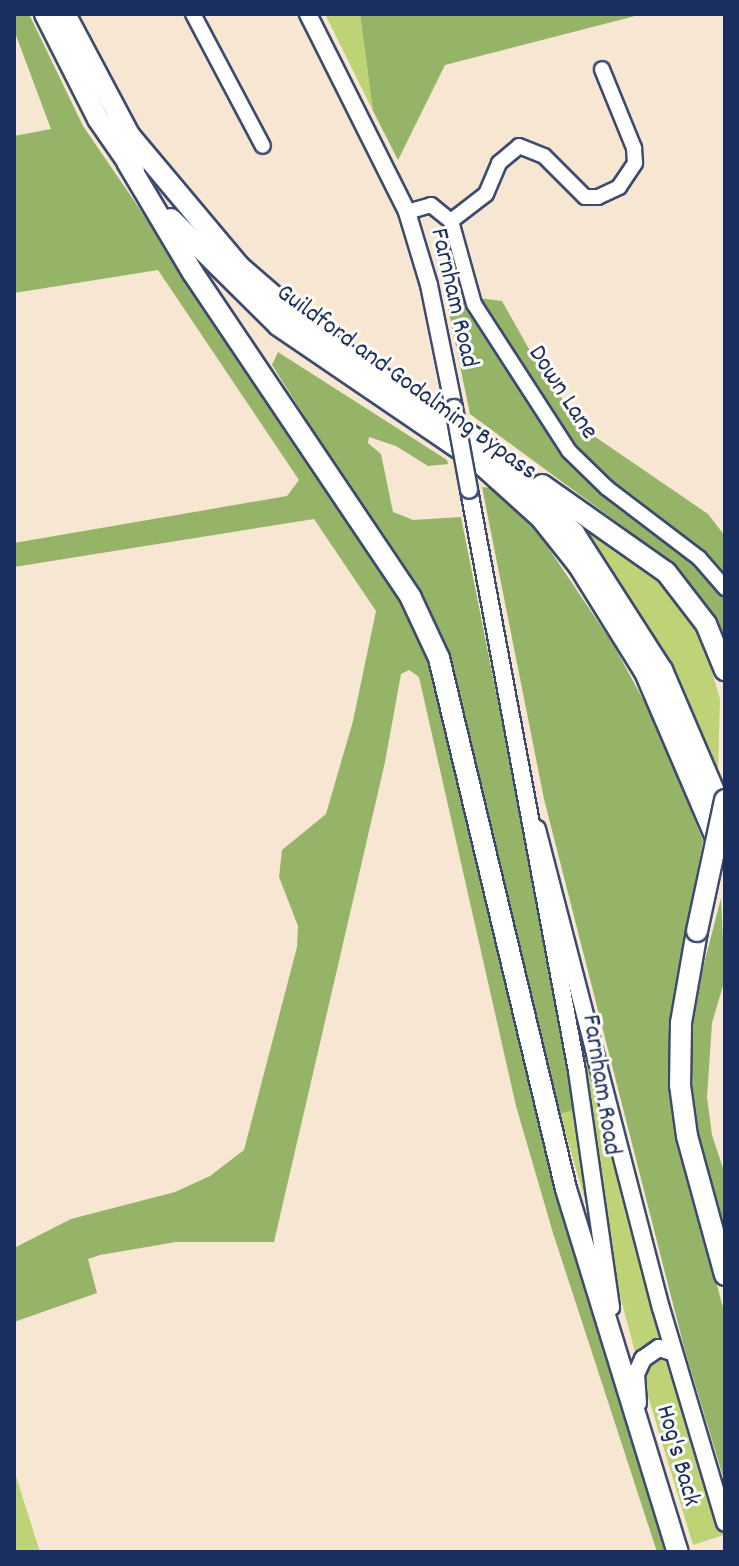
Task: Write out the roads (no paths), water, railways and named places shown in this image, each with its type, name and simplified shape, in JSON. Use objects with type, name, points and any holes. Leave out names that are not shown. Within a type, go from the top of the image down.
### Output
[{"type":"highway","name":"Guildford and Godalming Bypass","points":[[45,14],[83,91],[127,162],[181,231],[271,319],[479,462],[541,518],[579,566],[645,672],[725,859]]},
{"type":"highway","name":"Guildford and Godalming Bypass","points":[[65,14],[125,129],[214,240],[309,329],[486,446],[559,515],[602,573],[677,699],[725,817]]},
{"type":"highway","name":"Hog's Back","points":[[127,162],[201,285],[411,598],[439,658],[566,1189],[626,1375],[678,1552]]},
{"type":"highway","points":[[486,446],[666,572],[706,624],[725,670]]},
{"type":"highway","points":[[725,800],[681,1023],[681,1098],[725,1275]]},
{"type":"main road","name":"Farnham Road","points":[[308,14],[407,212],[429,285],[579,1083],[603,1268],[626,1375]]},
{"type":"main road","name":"Farnham Road","points":[[526,802],[549,863],[674,1353]]},
{"type":"main road","points":[[640,1421],[638,1367],[655,1349],[674,1353]]},
{"type":"main road","name":"Hog's Back","points":[[674,1353],[725,1523]]},
{"type":"street","points":[[193,14],[263,146]]},
{"type":"street","points":[[407,212],[431,205],[451,221],[486,194],[499,163],[519,146],[544,156],[585,197],[598,197],[619,187],[635,163],[634,148],[602,69]]},
{"type":"street","name":"Down Lane","points":[[451,221],[474,304],[558,437],[593,476],[699,558],[725,588]]}]
